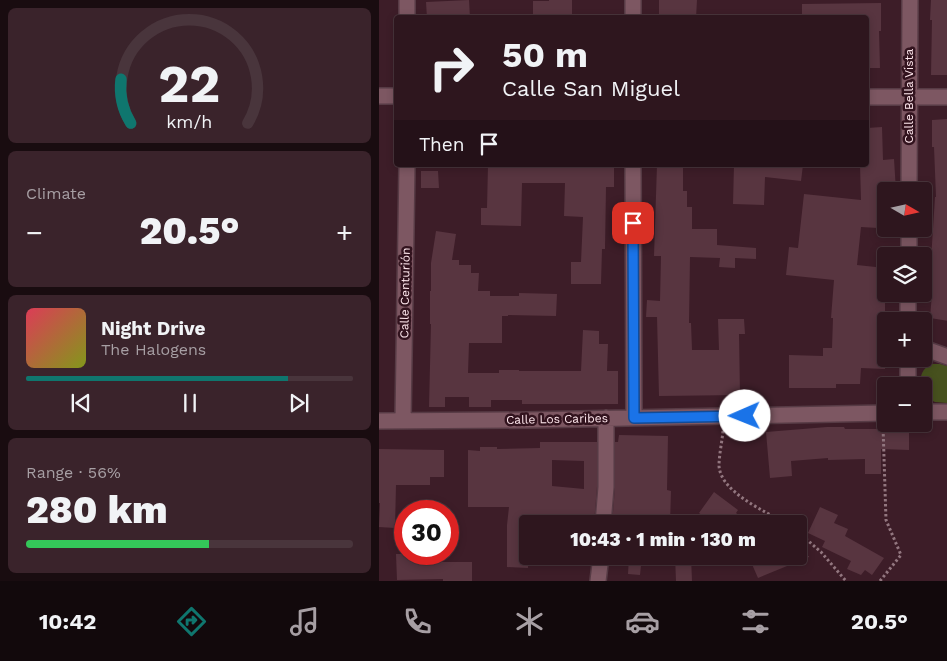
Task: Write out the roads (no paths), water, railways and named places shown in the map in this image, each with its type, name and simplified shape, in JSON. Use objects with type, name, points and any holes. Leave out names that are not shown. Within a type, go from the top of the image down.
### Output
[{"type":"street","points":[[407,0],[407,15]]},
{"type":"street","points":[[633,0],[633,15]]},
{"type":"street","name":"Calle Bella Vista","points":[[909,182],[910,0]]},
{"type":"street","points":[[379,96],[394,96]]},
{"type":"street","points":[[869,97],[947,97]]},
{"type":"street","name":"Calle Centurión","points":[[403,420],[407,167]]},
{"type":"street","points":[[633,167],[634,418]]},
{"type":"street","points":[[932,351],[947,356]]},
{"type":"street","points":[[932,412],[947,412]]},
{"type":"street","name":"Calle Los Caribes","points":[[379,420],[634,418],[877,413]]},
{"type":"street","points":[[604,515],[606,487],[606,418]]},
{"type":"street","points":[[598,581],[600,565]]}]
